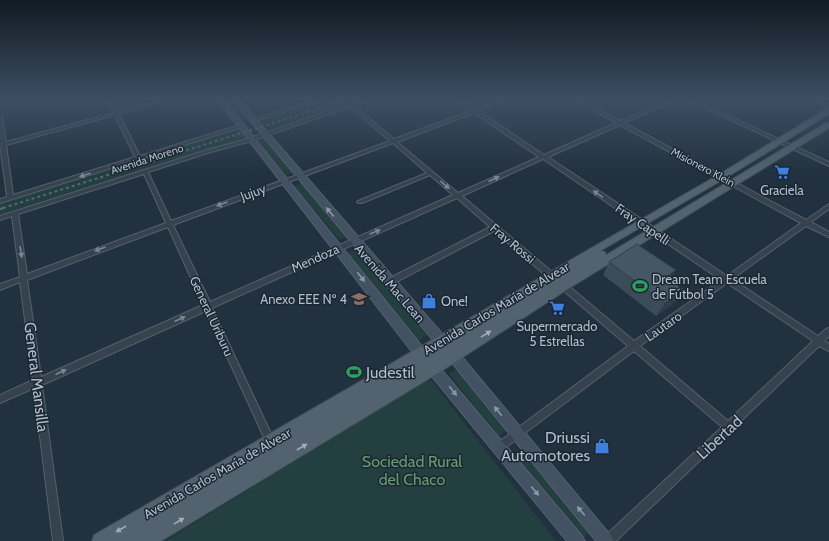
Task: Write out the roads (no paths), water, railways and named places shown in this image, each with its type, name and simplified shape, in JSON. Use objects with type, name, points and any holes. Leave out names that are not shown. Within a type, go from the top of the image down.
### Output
[{"type":"main road","name":"Avenida Mac Lean","points":[[257,124],[354,241],[447,348],[607,541]]},
{"type":"main road","name":"Avenida Carlos María de Alvear","points":[[787,144],[812,124]]},
{"type":"main road","name":"Avenida Carlos María de Alvear","points":[[125,541],[819,124]]},
{"type":"main road","name":"Avenida Carlos María de Alvear","points":[[787,144],[829,125]]},
{"type":"main road","name":"Avenida Mac Lean","points":[[242,126],[498,448],[577,541]]},
{"type":"main road","name":"Avenida Carlos María de Alvear","points":[[428,360],[727,180]]},
{"type":"main road","name":"Avenida Carlos María de Alvear","points":[[100,541],[274,451]]},
{"type":"main road","name":"Avenida Carlos María de Alvear","points":[[145,541],[274,451]]},
{"type":"street","points":[[0,124],[2,146],[10,198]]},
{"type":"street","points":[[2,146],[77,124]]},
{"type":"street","points":[[121,124],[138,158]]},
{"type":"street","name":"Avenida Moreno","points":[[0,218],[210,150],[252,139],[294,124]]},
{"type":"street","name":"Fray Rossi","points":[[374,124],[729,427]]},
{"type":"street","name":"Jujuy","points":[[0,287],[169,223],[439,124]]},
{"type":"street","name":"Fray Capelli","points":[[494,124],[829,348]]},
{"type":"street","name":"Mendoza","points":[[0,399],[458,196],[615,124]]},
{"type":"street","name":"Misionero Klein","points":[[624,124],[829,235]]},
{"type":"street","points":[[744,124],[829,164]]},
{"type":"street","name":"Avenida Moreno","points":[[0,201],[242,126]]},
{"type":"street","name":"General Uriburu","points":[[145,172],[274,451]]},
{"type":"street","points":[[360,202],[430,173]]},
{"type":"street","name":"Lautaro","points":[[498,448],[634,346],[728,280],[829,206]]},
{"type":"street","name":"General Mansilla","points":[[15,213],[58,541]]},
{"type":"street","points":[[389,282],[494,228]]},
{"type":"street","name":"Libertad","points":[[607,541],[829,331]]},
{"type":"railway","points":[[3,208],[270,124]]},
{"type":"railway","points":[[0,209],[7,207]]},
{"type":"place","name":"Graciela","points":[[782,172]]},
{"type":"place","name":"Dream Team Escuela de Fútbol 5","points":[[640,286]]},
{"type":"place","name":"Anexo EEE Nº 4","points":[[359,299]]},
{"type":"place","name":"One!","points":[[429,301]]},
{"type":"place","name":"Supermercado 5 Estrellas","points":[[557,308]]},
{"type":"place","name":"Judestil","points":[[354,372]]},
{"type":"place","name":"Driussi Automotores","points":[[602,446]]},
{"type":"park label","name":"Sociedad Rural del Chaco","points":[[412,470]]}]
